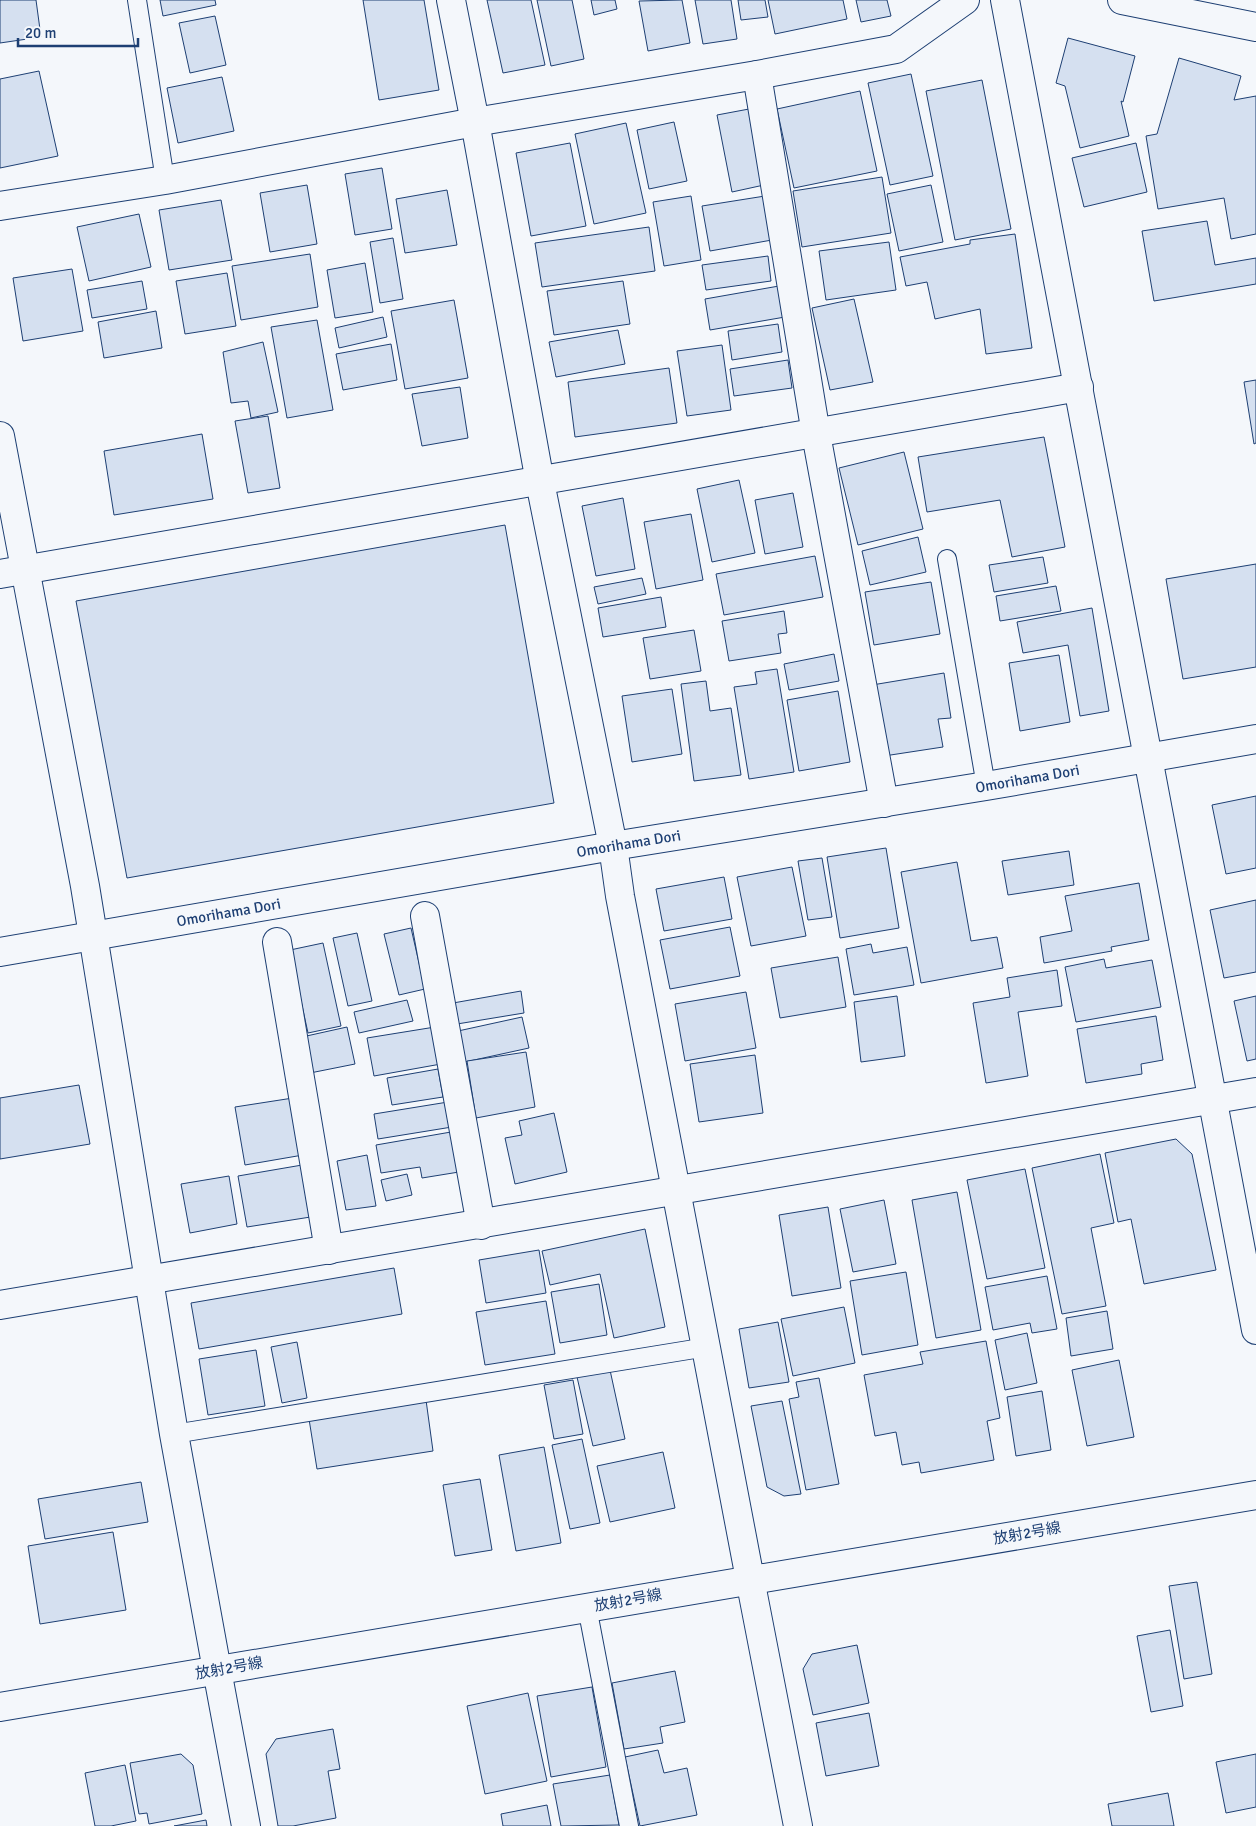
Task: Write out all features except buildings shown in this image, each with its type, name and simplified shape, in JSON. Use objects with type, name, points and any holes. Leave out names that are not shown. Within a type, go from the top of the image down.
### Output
[{"type":"street","points":[[451,0],[476,122],[540,482],[613,846],[621,906],[798,1826]]},
{"type":"street","points":[[0,206],[165,180],[476,122],[757,75],[896,49],[966,0]]},
{"type":"street","points":[[1005,0],[1256,1330]]},
{"type":"street","points":[[1122,0],[1256,27]]},
{"type":"street","points":[[757,75],[816,434],[884,803]]},
{"type":"street","points":[[0,574],[1079,388]]},
{"type":"street","points":[[0,436],[94,936],[174,1434],[246,1826]]},
{"type":"street","name":"Omorihama Dori","points":[[0,952],[613,846],[884,803],[1256,739]]},
{"type":"street","points":[[425,916],[480,1225]]},
{"type":"street","points":[[277,942],[329,1250]]},
{"type":"street","points":[[0,1305],[1256,1092]]},
{"type":"street","name":"放射2号線","points":[[0,1707],[1256,1495]]},
{"type":"lane","points":[[137,0],[165,180]]},
{"type":"lane","points":[[947,559],[986,786]]},
{"type":"lane","points":[[174,1434],[707,1348]]},
{"type":"lane","points":[[587,1607],[629,1826]]}]
